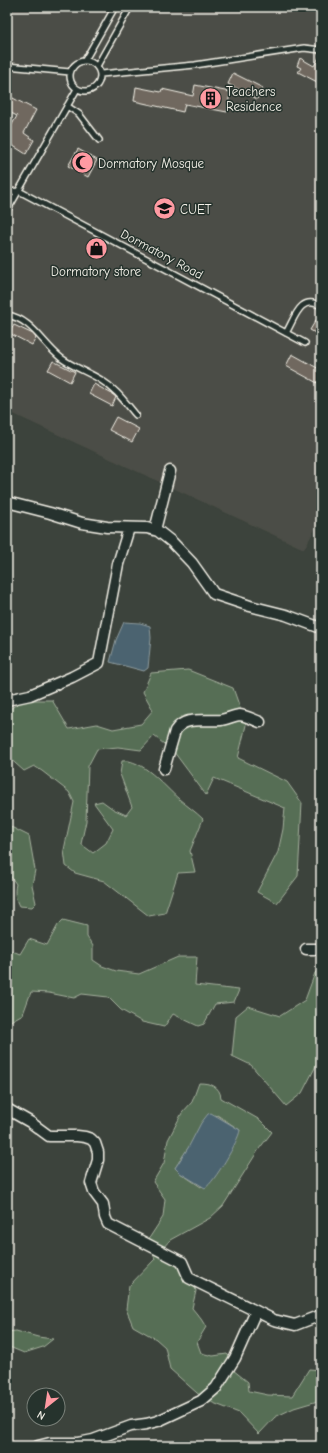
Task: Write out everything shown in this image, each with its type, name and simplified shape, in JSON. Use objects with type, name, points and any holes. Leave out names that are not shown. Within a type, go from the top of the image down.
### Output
[{"type":"street","points":[[155,530],[170,471]]},
{"type":"street","points":[[7,502],[82,523],[107,527],[147,528],[155,530],[172,542],[192,563],[214,594],[250,606],[286,615],[321,628]]},
{"type":"street","points":[[7,700],[30,695],[72,677],[99,663],[118,564],[129,528]]},
{"type":"street","points":[[164,769],[175,731],[179,725],[184,722],[191,720],[222,720],[240,715],[260,722]]},
{"type":"street","points":[[306,949],[321,949]]},
{"type":"street","points":[[7,1109],[30,1122],[49,1136],[77,1136],[91,1139],[97,1147],[98,1152],[98,1160],[91,1183],[94,1192],[103,1204],[105,1217],[108,1224],[182,1262],[190,1278],[274,1320],[295,1325],[310,1321],[321,1315]]},
{"type":"street","points":[[38,1446],[50,1444],[80,1444],[131,1426],[158,1421],[201,1401],[216,1388],[235,1358],[256,1311]]},
{"type":"lane","points":[[85,60],[115,7]]},
{"type":"lane","points":[[98,66],[130,7]]},
{"type":"lane","points":[[101,74],[195,65],[304,48],[321,50]]},
{"type":"lane","points":[[85,60],[98,66],[101,74],[101,79],[95,88],[86,91],[77,88],[71,81],[70,72],[77,62],[85,60]]},
{"type":"lane","points":[[7,66],[70,72]]},
{"type":"lane","points":[[7,211],[77,88]]},
{"type":"lane","points":[[66,106],[79,114],[99,140]]},
{"type":"lane","points":[[7,192],[19,190]]},
{"type":"lane","name":"Dormatory Road","points":[[19,190],[305,343]]},
{"type":"lane","points":[[286,333],[302,305],[308,302],[316,303],[321,306]]},
{"type":"lane","points":[[7,315],[16,316],[24,321],[38,334],[50,350],[64,360],[102,381],[117,392],[136,415]]},
{"type":"shaded area","name":"CUET","points":[[7,7],[321,7],[321,518],[304,549],[7,411]]},
{"type":"green space","points":[[188,670],[233,688],[246,725],[238,758],[287,782],[302,803],[298,876],[277,903],[257,892],[278,852],[283,829],[285,808],[214,778],[206,795],[174,752],[154,736],[141,750],[118,747],[97,749],[88,766],[86,821],[81,844],[93,853],[106,843],[113,829],[94,803],[102,801],[113,809],[126,815],[132,807],[120,774],[122,761],[130,761],[153,774],[203,819],[190,851],[195,872],[178,873],[165,913],[149,916],[104,881],[75,873],[66,866],[64,850],[74,802],[69,792],[34,766],[24,771],[7,756],[7,711],[23,700],[52,700],[69,729],[97,724],[113,729],[141,724],[153,710],[143,692],[151,673]]},
{"type":"green space","points":[[7,825],[29,836],[35,870],[32,885],[36,903],[32,907],[19,906],[15,895],[16,884],[7,871]]},
{"type":"green space","points":[[63,920],[87,926],[87,937],[93,946],[93,960],[102,966],[116,971],[139,974],[178,957],[197,957],[195,985],[239,990],[234,1002],[215,1004],[204,1024],[198,1026],[173,1014],[164,1027],[142,1022],[121,1010],[108,997],[82,994],[74,998],[49,993],[31,992],[23,1014],[7,1023],[7,949],[20,954],[29,939],[47,945],[58,925]]},
{"type":"green space","points":[[321,967],[321,1060],[318,1062],[302,1093],[286,1106],[251,1065],[232,1056],[236,1016],[248,1006],[280,1016],[305,1000],[315,973]]},
{"type":"green space","points":[[199,1083],[214,1086],[219,1091],[221,1098],[260,1120],[272,1132],[259,1149],[223,1206],[210,1218],[170,1240],[162,1249],[190,1270],[196,1291],[192,1308],[206,1327],[197,1342],[201,1353],[213,1356],[227,1354],[235,1363],[233,1370],[248,1382],[249,1391],[268,1395],[292,1396],[309,1369],[321,1370],[321,1400],[294,1408],[275,1417],[259,1434],[239,1413],[208,1401],[170,1369],[165,1347],[156,1339],[133,1326],[126,1309],[129,1286],[155,1259],[148,1240],[163,1217],[165,1199],[153,1182],[164,1163],[168,1140],[182,1113],[192,1102]],"holes":[[[217,1115],[240,1130],[201,1187],[175,1168],[188,1148]]]},
{"type":"green space","points":[[16,1331],[38,1337],[53,1339],[43,1347],[24,1353],[7,1346],[7,1332]]},
{"type":"water","points":[[124,622],[140,623],[150,626],[151,638],[148,668],[144,671],[110,662],[116,640]]},
{"type":"water","points":[[211,1113],[240,1130],[226,1161],[205,1188],[180,1173],[175,1168],[188,1148],[201,1123],[208,1114]]},
{"type":"building","name":"Teachers Residence","points":[[321,54],[321,84],[298,72],[301,68],[297,66],[300,58],[314,66]]},
{"type":"building","name":"Teachers Residence","points":[[233,73],[263,88],[257,99],[228,84]]},
{"type":"building","points":[[195,85],[230,92],[227,112],[185,104],[183,112],[134,101],[136,87],[161,92],[162,89],[193,96]]},
{"type":"building","points":[[7,95],[36,110],[24,133],[34,140],[26,154],[7,142],[7,133],[17,116],[7,111]]},
{"type":"building","name":"Dormatory Mosque","points":[[78,149],[97,160],[88,177],[68,166]]},
{"type":"building","points":[[316,320],[321,323],[321,336],[310,330]]},
{"type":"building","points":[[14,325],[33,334],[36,338],[32,345],[9,333]]},
{"type":"building","points":[[292,354],[321,370],[321,385],[286,366]]},
{"type":"building","points":[[53,361],[75,372],[70,382],[48,370]]},
{"type":"building","points":[[94,384],[116,397],[112,406],[89,394]]},
{"type":"building","points":[[116,417],[139,429],[132,442],[109,430]]},
{"type":"place","name":"Teachers Residence","points":[[211,98]]},
{"type":"place","name":"Dormatory Mosque","points":[[83,163]]},
{"type":"place","name":"CUET","points":[[164,209]]},
{"type":"place","name":"Dormatory store","points":[[96,249]]}]
